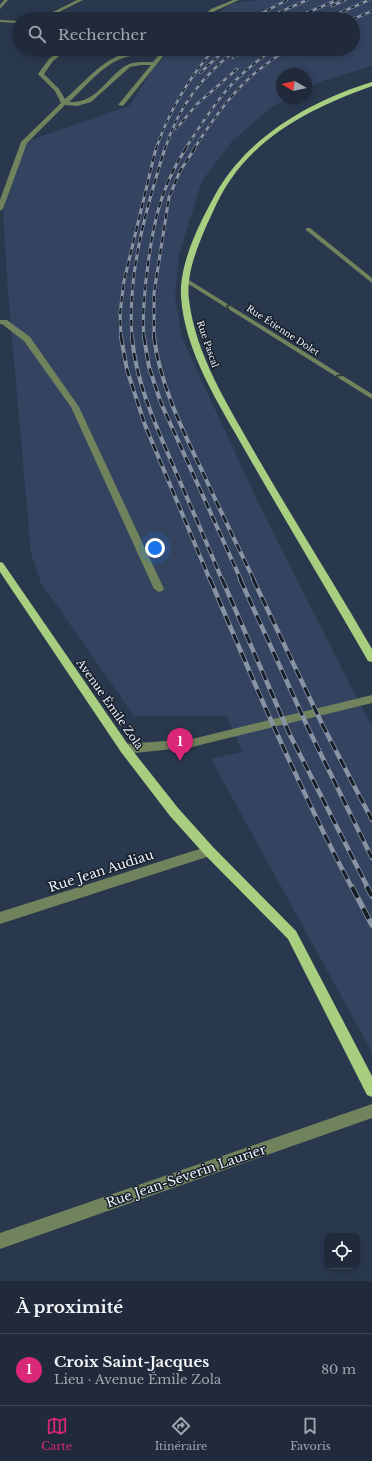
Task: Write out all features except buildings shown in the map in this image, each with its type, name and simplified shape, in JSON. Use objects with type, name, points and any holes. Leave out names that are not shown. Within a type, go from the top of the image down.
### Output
[{"type":"main road","name":"Rue Pascal","points":[[372,84],[304,113],[267,138],[243,160],[228,179],[214,202],[197,239],[184,279],[185,299],[188,315],[198,351],[210,379],[277,498],[372,658]]},
{"type":"main road","name":"Avenue Émile Zola","points":[[0,565],[125,749],[174,812],[209,851],[292,935],[372,1090]]},
{"type":"street","points":[[0,8],[6,0]]},
{"type":"street","points":[[56,12],[81,0]]},
{"type":"street","points":[[211,12],[237,0]]},
{"type":"street","points":[[0,21],[12,22]]},
{"type":"street","points":[[55,56],[46,64],[41,74],[57,90],[64,103]]},
{"type":"street","points":[[0,209],[24,142],[64,103],[109,64],[124,56]]},
{"type":"street","points":[[121,105],[160,56]]},
{"type":"street","points":[[64,103],[77,104],[89,101],[128,66],[141,63],[154,64]]},
{"type":"street","points":[[308,229],[372,281]]},
{"type":"street","name":"Rue Étienne Dolet","points":[[184,279],[372,398]]},
{"type":"street","points":[[0,322],[4,322],[27,339],[75,408],[159,589]]},
{"type":"street","points":[[125,749],[196,742],[372,699]]},
{"type":"street","name":"Rue Jean Audiau","points":[[0,918],[209,851]]},
{"type":"street","name":"Rue Jean-Séverin Laurier","points":[[0,1241],[372,1111]]},
{"type":"shaded area","points":[[256,0],[372,0],[372,66],[322,81],[312,86],[312,68],[276,68],[276,104],[278,104],[272,107],[232,141],[202,181],[179,254],[175,297],[182,338],[258,502],[372,726],[372,1052],[211,759],[242,752],[227,716],[134,716],[41,583],[31,553],[8,292],[3,213],[22,143],[129,106],[153,69],[165,56],[360,56],[360,12],[220,12],[231,4]]},
{"type":"railway","points":[[264,12],[287,0]]},
{"type":"railway","points":[[280,12],[307,0]]},
{"type":"railway","points":[[309,12],[337,0]]},
{"type":"railway","points":[[332,6],[345,0]]},
{"type":"railway","points":[[342,12],[369,0]]},
{"type":"railway","points":[[360,16],[372,11]]},
{"type":"railway","points":[[156,149],[161,135],[180,96],[208,56]]},
{"type":"railway","points":[[200,73],[218,56]]},
{"type":"railway","points":[[165,149],[170,134],[184,106],[202,81],[228,56]]},
{"type":"railway","points":[[185,149],[214,106],[234,82],[264,56]]},
{"type":"railway","points":[[194,149],[234,93],[254,74],[278,56]]},
{"type":"railway","points":[[176,129],[197,104],[237,69]]},
{"type":"railway","points":[[121,338],[120,313],[124,281],[156,148]]},
{"type":"railway","points":[[132,338],[131,314],[135,266],[151,194],[165,148]]},
{"type":"railway","points":[[144,338],[143,317],[148,262],[154,228],[169,180],[176,164],[186,148]]},
{"type":"railway","points":[[154,337],[154,293],[169,197],[180,171],[195,148]]},
{"type":"railway","points":[[121,337],[127,370],[145,425],[210,580]]},
{"type":"railway","points":[[132,337],[138,372],[148,405],[222,580]]},
{"type":"railway","points":[[144,337],[149,367],[161,403],[241,580]]},
{"type":"railway","points":[[154,337],[161,373],[173,408],[254,580]]},
{"type":"railway","points":[[210,579],[295,774],[352,888]]},
{"type":"railway","points":[[222,579],[289,733],[368,888]]},
{"type":"railway","points":[[240,579],[309,730],[372,858]]},
{"type":"railway","points":[[253,579],[323,726],[372,820]]},
{"type":"railway","points":[[352,887],[372,925]]},
{"type":"railway","points":[[367,887],[372,896]]},
{"type":"place","name":"Croix Saint-Jacques","points":[[180,761]]}]
